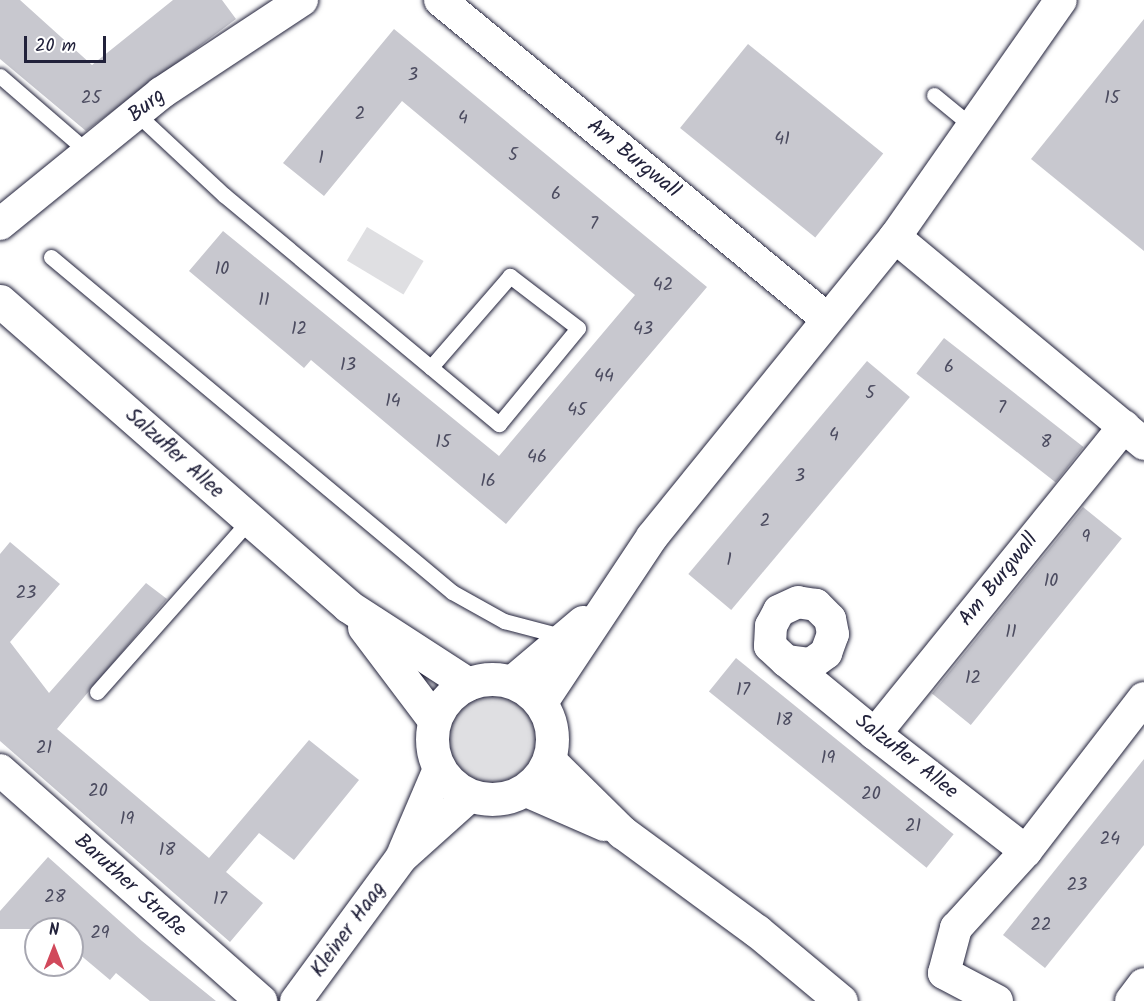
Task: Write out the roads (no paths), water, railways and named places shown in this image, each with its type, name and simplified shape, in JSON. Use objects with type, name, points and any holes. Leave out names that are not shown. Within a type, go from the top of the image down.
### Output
[{"type":"main road","name":"Salzufler Allee","points":[[0,301],[348,606],[468,684]]},
{"type":"main road","name":"Salzufler Allee","points":[[348,606],[434,720]]},
{"type":"main road","points":[[512,682],[541,704],[550,721],[549,760],[526,790],[499,799],[470,796],[439,768],[433,753],[434,720],[453,693],[468,684],[512,682]]},
{"type":"main road","points":[[549,760],[622,832],[757,931],[841,1001]]},
{"type":"main road","points":[[526,790],[622,832]]},
{"type":"street","name":"Burg","points":[[0,224],[137,114],[302,0]]},
{"type":"street","name":"Am Burgwall","points":[[440,0],[826,318]]},
{"type":"street","points":[[541,704],[606,602],[826,318],[895,237],[1061,0]]},
{"type":"street","name":"Am Burgwall","points":[[875,734],[1134,435],[895,237]]},
{"type":"street","points":[[512,682],[606,602]]},
{"type":"street","name":"Salzufler Allee","points":[[786,661],[875,734],[1026,850]]},
{"type":"street","points":[[997,1001],[944,973],[956,928],[1026,850],[1144,698]]},
{"type":"street","name":"Kleiner Haag","points":[[401,858],[439,768]]},
{"type":"street","name":"Baruther Straße","points":[[0,770],[261,1001]]},
{"type":"street","name":"Kleiner Haag","points":[[296,1001],[401,858],[470,796]]},
{"type":"street","points":[[1131,1001],[1144,984]]},
{"type":"lane","points":[[0,76],[89,153]]},
{"type":"lane","points":[[934,95],[973,127]]},
{"type":"lane","points":[[137,114],[431,367],[499,424],[579,328],[510,276],[431,367]]},
{"type":"lane","points":[[51,257],[452,592],[504,621],[565,637]]},
{"type":"lane","points":[[97,692],[249,521]]}]
